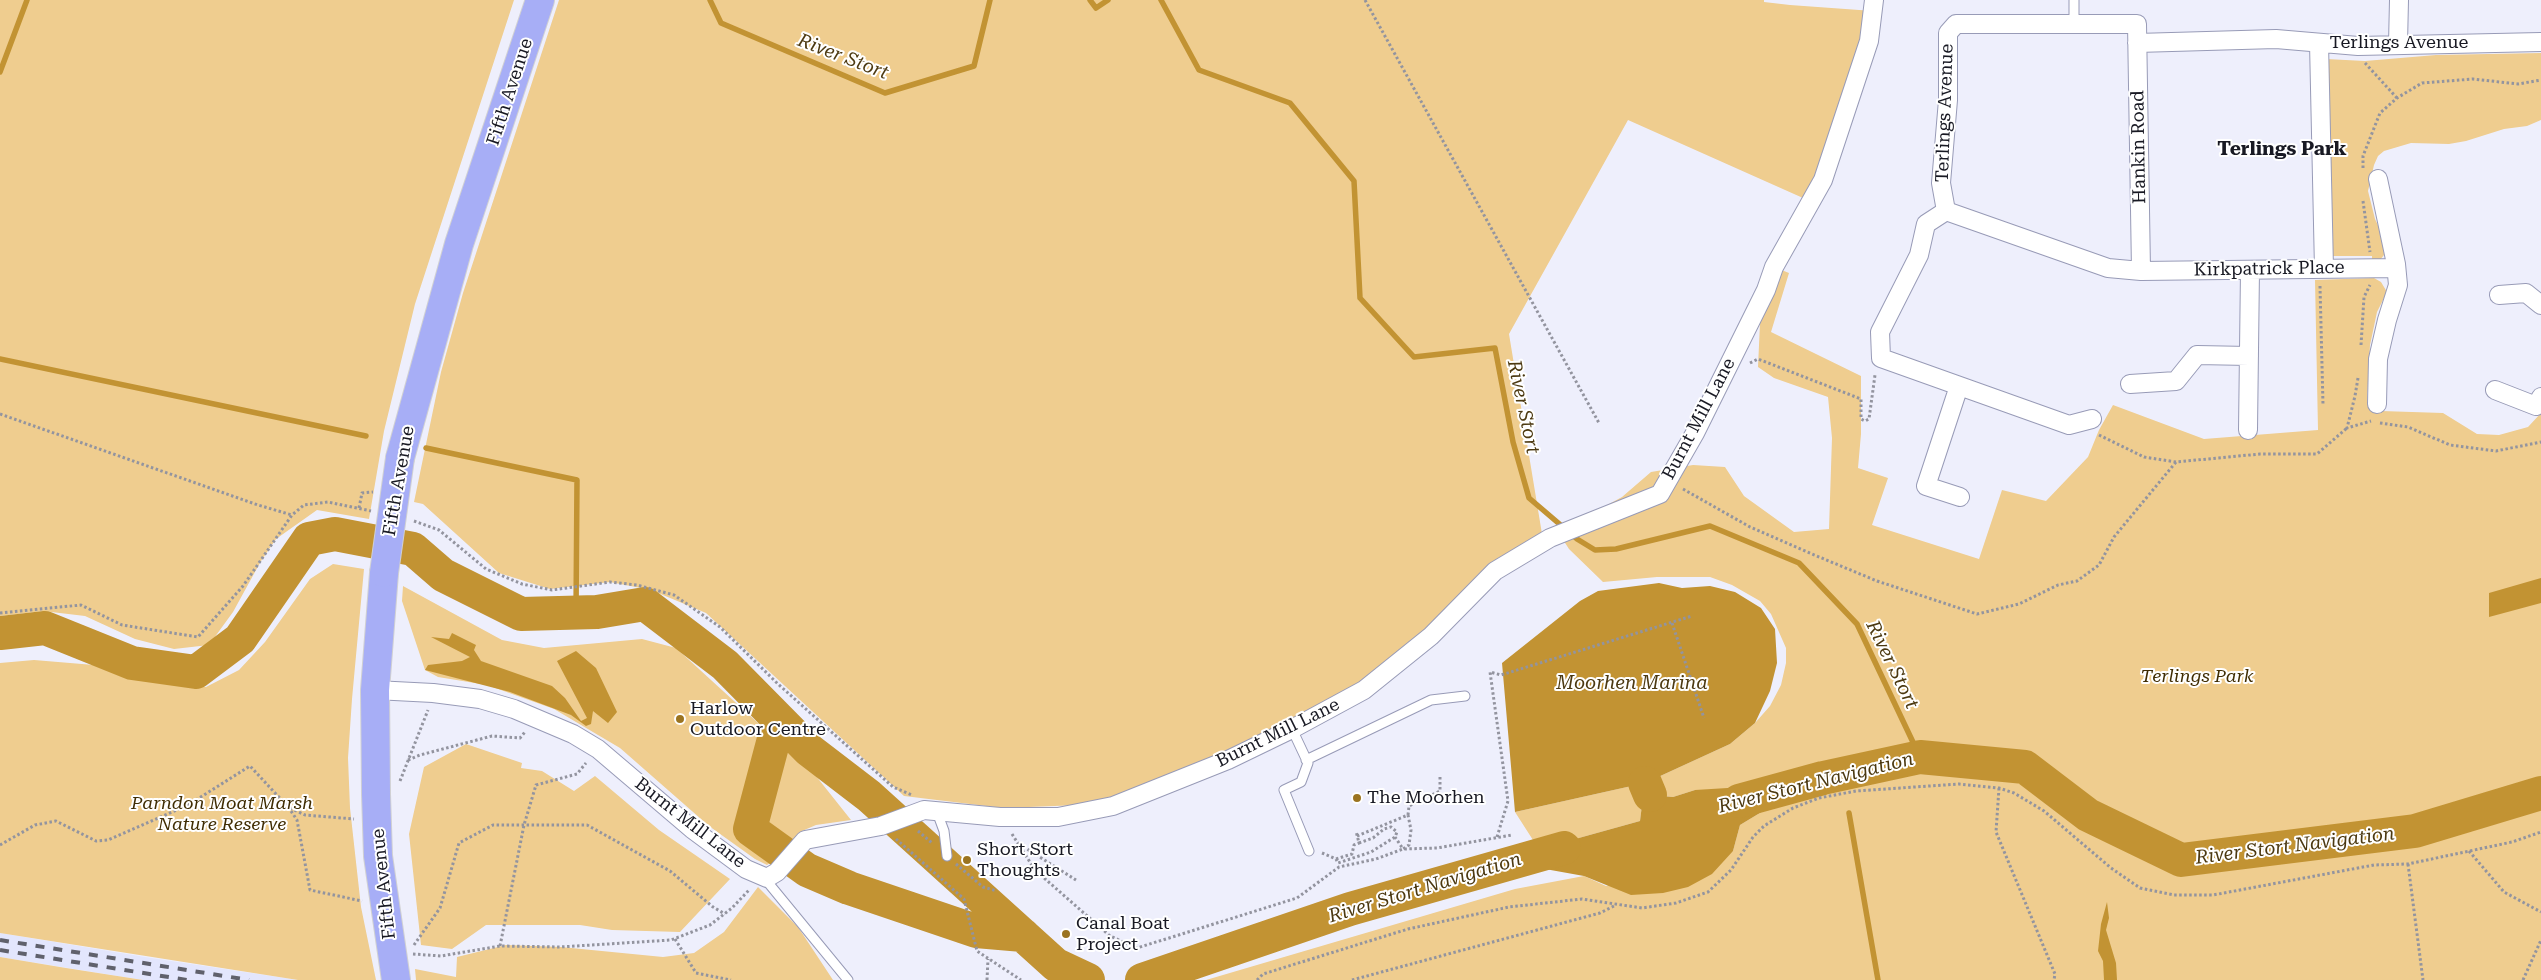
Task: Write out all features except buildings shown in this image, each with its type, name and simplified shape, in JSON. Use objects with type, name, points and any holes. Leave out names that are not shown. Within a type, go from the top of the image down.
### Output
[{"type":"highway","name":"Fifth Avenue","points":[[395,973],[378,856],[375,690],[384,572],[400,458],[459,244],[540,0]]},
{"type":"street","name":"Burnt Mill Lane","points":[[375,690],[433,692],[480,699],[514,709],[573,734],[598,749],[692,829],[746,868],[769,875],[811,835],[881,826],[925,806],[1000,818],[1058,817],[1113,806],[1228,760],[1292,730],[1364,690],[1431,636],[1495,571],[1550,538],[1615,514],[1660,494],[1695,433],[1766,290],[1774,267],[1824,180],[1869,41],[1874,0]]},
{"type":"street","points":[[2398,44],[2399,0]]},
{"type":"street","name":"Terlings Avenue","points":[[1946,211],[1941,183],[1948,100],[1948,32],[1956,24],[2137,24]]},
{"type":"street","name":"Hankin Road","points":[[2137,24],[2141,271]]},
{"type":"street","name":"Terlings Avenue","points":[[2137,43],[2276,38],[2358,46],[2541,42]]},
{"type":"street","points":[[2319,43],[2322,269]]},
{"type":"street","points":[[2377,404],[2378,359],[2387,320],[2398,286],[2378,179]]},
{"type":"street","points":[[2092,419],[2069,425],[1882,358],[1880,332],[1919,255],[1926,224],[1946,211],[2108,268],[2141,271]]},
{"type":"street","name":"Kirkpatrick Place","points":[[2141,271],[2396,268]]},
{"type":"street","points":[[2248,430],[2250,270]]},
{"type":"street","points":[[2498,295],[2526,293],[2541,305]]},
{"type":"street","points":[[2130,384],[2176,381],[2197,355],[2249,356]]},
{"type":"street","points":[[1959,386],[1926,486],[1960,497]]},
{"type":"street","points":[[2495,390],[2536,406],[2541,397]]},
{"type":"lane","points":[[2074,0],[2074,23]]},
{"type":"lane","points":[[1306,760],[1431,700],[1465,696]]},
{"type":"lane","points":[[1292,730],[1308,763],[1301,782],[1284,790],[1309,851]]},
{"type":"lane","points":[[925,806],[945,836],[947,856]]},
{"type":"lane","points":[[769,875],[770,885],[848,980]]},
{"type":"path","points":[[1365,0],[1599,423]]},
{"type":"path","points":[[2358,46],[2359,56],[2396,98]]},
{"type":"path","points":[[2322,269],[2323,405]]},
{"type":"path","points":[[1758,359],[1861,399],[1861,419],[1865,421],[1870,418],[1873,380],[1882,358]]},
{"type":"path","points":[[0,414],[258,505],[292,515]]},
{"type":"path","points":[[2092,419],[2093,432],[2144,457],[2176,462],[2260,454],[2318,454],[2347,428]]},
{"type":"path","points":[[1668,480],[1750,527],[1803,550],[1878,581],[1977,614],[2019,604],[2058,584],[2077,581],[2099,566],[2114,537],[2176,462]]},
{"type":"path","points":[[359,508],[362,493],[376,492]]},
{"type":"path","points":[[0,612],[81,606],[122,625],[198,637],[243,586],[292,515],[304,506],[328,502],[377,512]]},
{"type":"path","points":[[405,519],[439,530],[486,569],[522,584],[552,590],[610,582],[637,585],[674,595],[720,627],[778,684],[893,787],[925,806]]},
{"type":"path","points":[[1497,837],[1508,801],[1490,672],[1501,675],[1692,616]]},
{"type":"path","points":[[1672,622],[1704,718]]},
{"type":"path","points":[[396,789],[433,692]]},
{"type":"path","points":[[408,760],[420,755],[492,736],[520,738],[536,718]]},
{"type":"path","points":[[500,946],[524,825],[536,785],[577,774],[598,749]]},
{"type":"path","points":[[0,846],[35,825],[56,820],[96,841],[108,840],[188,804],[250,766],[289,808],[297,820],[310,890],[363,902]]},
{"type":"path","points":[[1403,849],[1411,840],[1408,815],[1409,806],[1440,791],[1440,776]]},
{"type":"path","points":[[1257,980],[1263,974],[1408,929],[1500,909],[1582,899],[1642,908],[1676,903],[1708,892],[1731,870],[1753,837],[1764,826],[1793,808],[1819,798],[1856,791],[1959,784],[1999,788],[2014,793],[2044,811],[2111,868],[2140,888],[2174,894],[2213,895],[2374,865],[2408,864],[2512,842],[2541,832]]},
{"type":"path","points":[[1999,788],[1996,832],[2055,974],[2054,980]]},
{"type":"path","points":[[289,808],[305,814],[354,819]]},
{"type":"path","points":[[1357,836],[1408,815]]},
{"type":"path","points":[[1000,818],[1035,870],[1110,936],[1138,948],[1297,898],[1339,865],[1372,852],[1395,837],[1397,832],[1391,828],[1354,845],[1352,854],[1336,858],[1323,853],[1309,851]]},
{"type":"path","points":[[725,914],[713,907],[670,871],[587,825],[493,825],[459,844],[440,908],[408,954],[441,956],[500,946],[560,947],[675,939],[710,925],[725,914],[769,875]]},
{"type":"path","points":[[1356,831],[1359,843]]},
{"type":"path","points":[[1339,865],[1375,860],[1403,849],[1437,848],[1512,835]]},
{"type":"path","points":[[1395,837],[1403,849]]},
{"type":"path","points":[[897,840],[964,899],[972,937],[978,951],[1021,980]]},
{"type":"path","points":[[1017,842],[1076,880]]},
{"type":"path","points":[[2469,851],[2504,892],[2541,912]]},
{"type":"path","points":[[1372,852],[1375,860]]},
{"type":"path","points":[[1336,858],[1339,865]]},
{"type":"path","points":[[2408,864],[2423,980]]},
{"type":"path","points":[[1352,980],[1600,913],[1615,905]]},
{"type":"path","points":[[675,939],[696,974],[731,980]]},
{"type":"path","points":[[2523,980],[2541,940]]},
{"type":"path","points":[[987,980],[988,959]]},
{"type":"shaded area","points":[[0,933],[298,980],[143,980],[0,957]]},
{"type":"green space","points":[[0,0],[514,0],[415,304],[384,431],[369,519],[317,510],[276,539],[261,561],[233,612],[209,645],[174,649],[135,639],[85,616],[43,611],[0,616]]},
{"type":"green space","points":[[559,0],[1764,0],[1764,2],[1790,5],[1873,11],[1812,202],[1628,120],[1509,334],[1542,534],[1498,558],[1399,659],[1322,707],[1204,765],[1144,789],[1080,805],[1003,808],[904,796],[706,613],[651,590],[610,582],[550,589],[499,573],[423,504],[414,502],[441,372],[463,293]]},
{"type":"green space","points":[[2541,53],[2541,120],[2527,126],[2504,129],[2466,141],[2449,144],[2411,143],[2384,151],[2378,156],[2374,165],[2368,191],[2375,219],[2383,236],[2384,255],[2380,260],[2372,262],[2372,256],[2327,256],[2326,59],[2365,61],[2436,55]]},
{"type":"green space","name":"Terlings Park","points":[[1774,267],[1789,273],[1771,332],[1861,376],[1861,434],[1858,468],[1888,478],[1872,525],[1979,559],[2002,490],[2046,501],[2088,457],[2099,430],[2113,405],[2204,439],[2318,430],[2315,280],[2374,278],[2381,282],[2387,292],[2377,312],[2370,345],[2367,400],[2370,408],[2381,411],[2443,413],[2477,434],[2499,435],[2528,427],[2541,413],[2541,980],[1206,980],[1515,889],[1584,876],[1606,886],[1733,851],[1740,825],[1778,802],[1695,790],[1673,797],[1651,795],[1642,805],[1640,821],[1550,846],[1540,851],[1515,812],[1645,783],[1730,744],[1755,723],[1770,706],[1781,685],[1786,663],[1786,648],[1771,614],[1760,601],[1732,585],[1710,577],[1657,577],[1603,582],[1569,549],[1558,532],[1622,497],[1651,472],[1693,465],[1725,467],[1744,496],[1794,532],[1829,529],[1832,438],[1828,397],[1774,378],[1758,367],[1760,323],[1747,316]]},
{"type":"green space","name":"Parndon Moat Marsh Nature Reserve","points":[[333,564],[364,569],[348,758],[350,808],[361,907],[376,980],[298,980],[0,933],[0,663],[34,660],[94,665],[140,679],[206,687],[239,670],[265,642],[310,579]]},
{"type":"green space","points":[[403,586],[502,640],[544,648],[642,639],[676,648],[816,776],[851,820],[816,825],[802,831],[784,847],[776,859],[767,865],[755,859],[709,826],[620,748],[554,709],[487,685],[438,677],[425,670],[402,601]]},
{"type":"green space","points":[[466,744],[522,763],[521,768],[542,771],[574,791],[595,776],[659,830],[730,879],[680,932],[612,930],[580,925],[486,925],[452,949],[421,945],[409,834],[424,767]]},
{"type":"green space","points":[[758,887],[798,927],[833,980],[416,980],[415,969],[456,977],[457,957],[506,945],[561,947],[663,957],[694,953],[724,932]]},
{"type":"green space","points":[[0,957],[66,968],[143,980],[0,980]]},
{"type":"water","points":[[2541,578],[2541,603],[2489,617],[2489,593]]},
{"type":"water","name":"Moorhen Marina","points":[[1659,583],[1682,588],[1710,586],[1735,592],[1761,608],[1775,629],[1777,663],[1770,691],[1755,723],[1730,744],[1645,783],[1515,812],[1502,663],[1580,601],[1598,591]]},
{"type":"water","points":[[452,633],[476,645],[474,650],[481,661],[552,686],[565,698],[581,721],[587,718],[557,661],[576,651],[596,668],[617,712],[608,723],[593,711],[591,724],[586,726],[571,715],[510,692],[425,670],[428,665],[462,661],[470,657],[431,637],[449,639]]},
{"type":"water","points":[[1760,786],[1782,789],[1778,802],[1740,825],[1733,851],[1712,874],[1688,887],[1663,893],[1631,895],[1584,876],[1534,867],[1521,860],[1550,846],[1640,821],[1642,805],[1650,795],[1673,797],[1695,790]]},
{"type":"water","points":[[914,831],[981,891],[980,895],[977,897],[909,836]]},
{"type":"water","points":[[2107,902],[2109,918],[2106,930],[2116,963],[2117,980],[2104,980],[2103,961],[2098,951],[2101,924]]},
{"type":"waterway","points":[[0,72],[27,0]]},
{"type":"waterway","name":"River Stort","points":[[710,0],[721,23],[885,93],[974,66],[990,0]]},
{"type":"waterway","name":"River Stort","points":[[1090,0],[1096,8],[1108,0]]},
{"type":"waterway","name":"River Stort","points":[[1161,0],[1199,70],[1290,103],[1354,181],[1360,298],[1414,357],[1495,348],[1513,442],[1529,498],[1577,539],[1595,550],[1616,549],[1710,526],[1799,563],[1857,624],[1920,757]]},
{"type":"waterway","points":[[0,359],[366,436]]},
{"type":"waterway","points":[[426,448],[577,480],[576,613]]},
{"type":"waterway","name":"River Stort Navigation","points":[[0,633],[45,628],[132,663],[196,672],[240,639],[309,539],[335,534],[413,549],[443,575],[521,614],[597,612],[645,604],[725,665],[809,750],[869,796],[1056,965],[1088,980]]},
{"type":"waterway","points":[[779,720],[750,829],[807,870],[849,888],[976,931],[1023,935]]},
{"type":"waterway","name":"River Stort Navigation","points":[[1739,801],[1823,778],[1920,757],[2025,767],[2088,815],[2181,860],[2415,831],[2541,793]]},
{"type":"waterway","points":[[1645,783],[1650,795]]},
{"type":"waterway","points":[[1849,813],[1878,980]]},
{"type":"waterway","name":"River Stort Navigation","points":[[1142,980],[1350,909],[1564,848]]},
{"type":"railway","points":[[0,940],[249,980]]},
{"type":"railway","points":[[0,950],[187,980]]},
{"type":"place","name":"Harlow Outdoor Centre","points":[[680,719]]},
{"type":"place","name":"The Moorhen","points":[[1357,798]]},
{"type":"place","name":"Short Stort Thoughts","points":[[967,860]]},
{"type":"place","name":"Canal Boat Project","points":[[1066,934]]},
{"type":"district","name":"Terlings Park","points":[[2282,149]]}]
